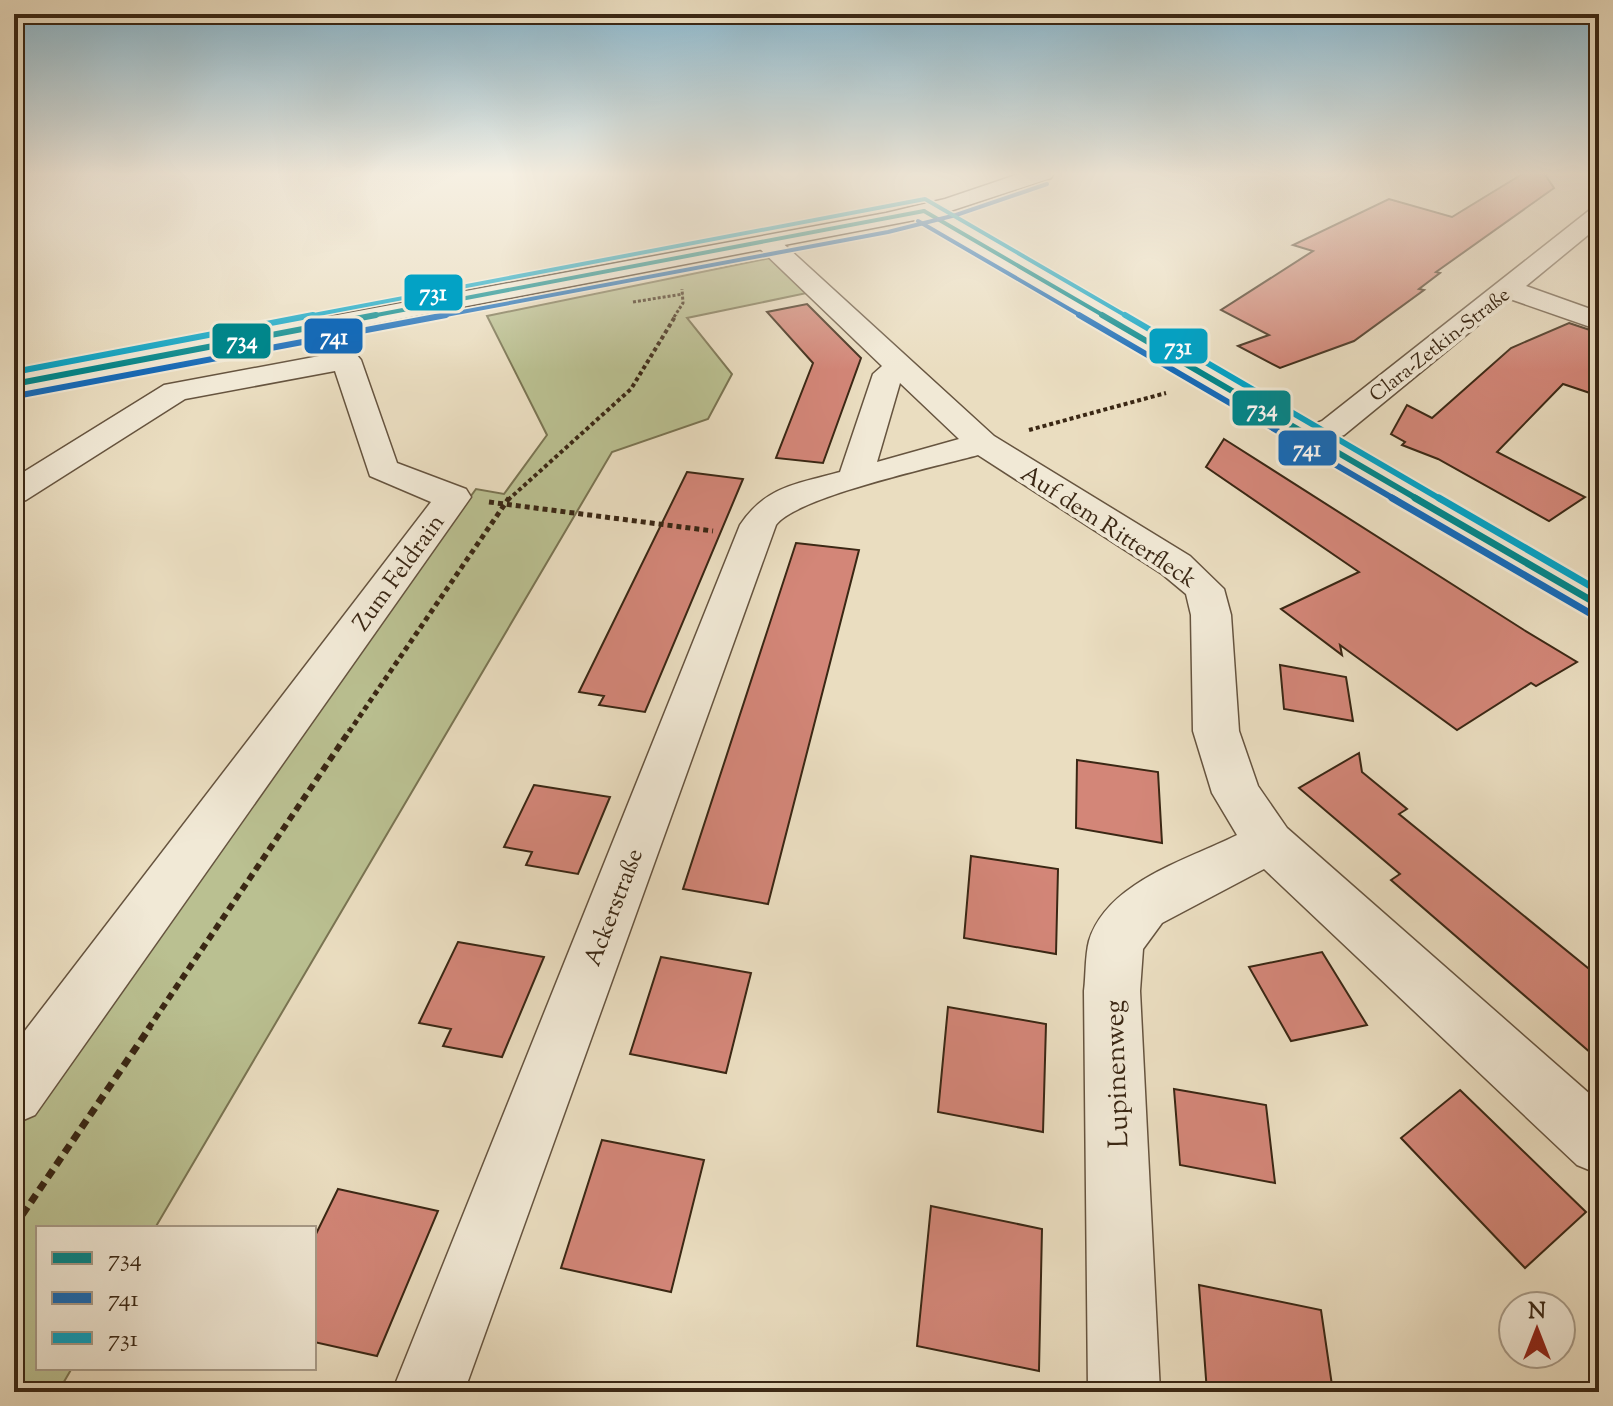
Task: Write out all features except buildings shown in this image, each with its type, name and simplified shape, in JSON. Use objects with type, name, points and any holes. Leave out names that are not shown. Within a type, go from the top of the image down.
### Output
[{"type":"street","points":[[14,384],[789,239]]},
{"type":"street","points":[[971,239],[1599,605]]},
{"type":"street","name":"Clara-Zetkin-Straße","points":[[1312,437],[1333,428],[1569,239]]},
{"type":"street","name":"Auf dem Ritterfleck","points":[[768,243],[982,443],[1176,565],[1204,589],[1211,615],[1216,731],[1236,793],[1269,843],[1599,1143]]},
{"type":"street","points":[[1509,289],[1599,322]]},
{"type":"street","name":"Zum Feldrain","points":[[14,493],[175,392],[346,360],[382,469],[412,484],[453,497],[14,1094]]},
{"type":"street","points":[[855,479],[888,374],[902,369]]},
{"type":"street","name":"Ackerstraße","points":[[428,1392],[754,536],[770,508],[798,495],[982,443]]},
{"type":"street","name":"Lupinenweg","points":[[1124,1392],[1112,991],[1116,942],[1143,907],[1269,843]]},
{"type":"path","points":[[14,1227],[505,504],[631,389],[683,303],[681,284]]},
{"type":"path","points":[[626,303],[683,294]]},
{"type":"path","points":[[982,443],[1213,380]]},
{"type":"path","points":[[478,500],[754,536]]},
{"type":"green space","points":[[770,258],[807,293],[687,318],[732,374],[708,419],[612,452],[156,1226],[36,1226],[36,1370],[71,1370],[58,1392],[14,1392],[14,1126],[476,489],[504,494],[547,435],[487,316]]},
{"type":"transit line","name":"731","points":[[14,372],[716,239]]},
{"type":"transit line","name":"734","points":[[14,384],[779,239]]},
{"type":"transit line","name":"741","points":[[16,396],[853,239]]},
{"type":"transit line","name":"741","points":[[948,239],[1593,615]]},
{"type":"transit line","name":"734","points":[[971,239],[1599,605]]},
{"type":"transit line","name":"731","points":[[993,239],[1599,591]]}]
